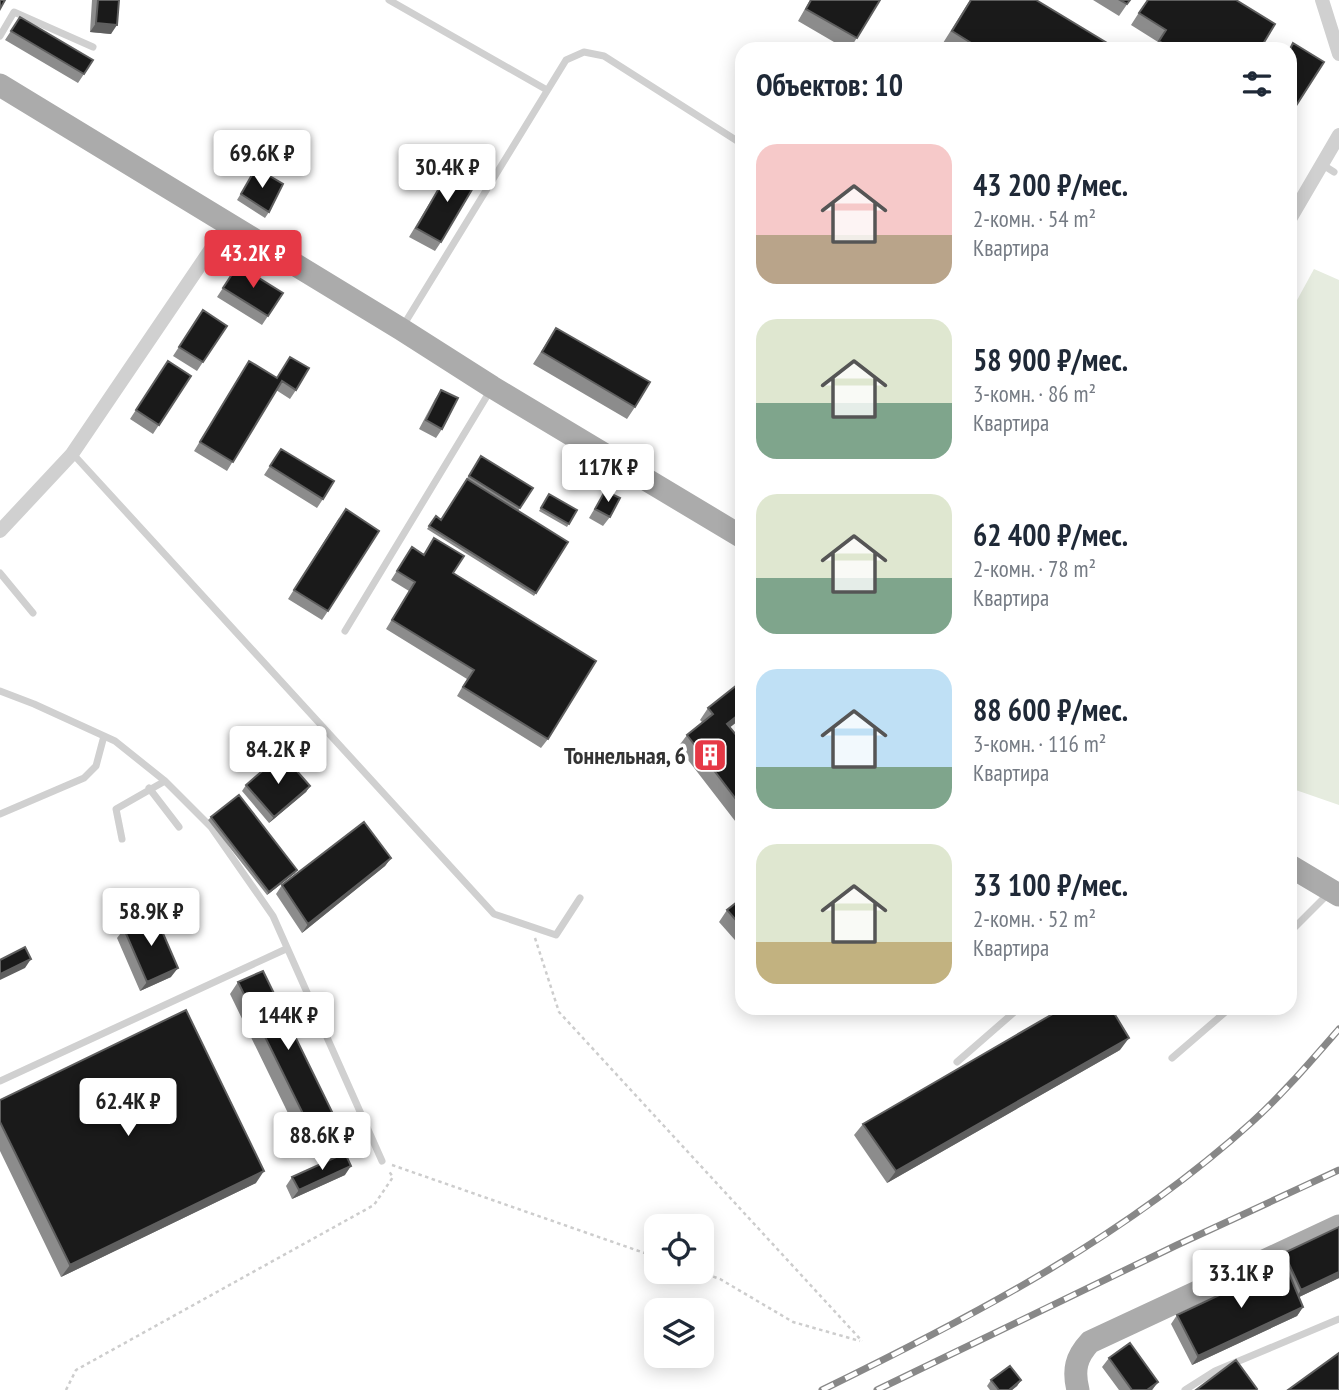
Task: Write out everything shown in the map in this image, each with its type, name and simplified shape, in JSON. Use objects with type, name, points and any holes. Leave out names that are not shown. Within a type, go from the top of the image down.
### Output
[{"type":"main road","points":[[0,85],[735,533]]},
{"type":"main road","points":[[1297,870],[1335,893]]},
{"type":"main road","points":[[1078,1390],[1074,1377],[1076,1365],[1080,1353],[1090,1342],[1339,1226]]},
{"type":"street","points":[[1322,0],[1338,45]]},
{"type":"street","points":[[1297,210],[1328,168],[1339,135]]},
{"type":"street","points":[[0,531],[72,454],[228,224]]},
{"type":"lane","points":[[389,0],[547,90]]},
{"type":"lane","points":[[0,36],[14,12],[93,47]]},
{"type":"lane","points":[[401,329],[566,60],[584,52],[604,57],[735,140]]},
{"type":"lane","points":[[345,631],[492,387]]},
{"type":"lane","points":[[72,454],[494,914],[556,935],[580,898]]},
{"type":"lane","points":[[0,573],[33,612]]},
{"type":"lane","points":[[0,691],[115,741],[165,781],[211,827],[273,916],[382,1161]]},
{"type":"lane","points":[[0,814],[84,778],[96,766],[104,736]]},
{"type":"lane","points":[[122,839],[116,809],[165,781]]},
{"type":"lane","points":[[149,788],[179,827]]},
{"type":"lane","points":[[1297,926],[1335,893]]},
{"type":"lane","points":[[0,1081],[286,948]]},
{"type":"lane","points":[[957,1062],[1011,1015]]},
{"type":"lane","points":[[1172,1058],[1222,1015]]},
{"type":"lane","points":[[1185,1390],[1215,1371],[1339,1319]]},
{"type":"path","points":[[532,927],[559,1012],[862,1341],[793,1322],[714,1277]]},
{"type":"path","points":[[382,1161],[644,1253]]},
{"type":"path","points":[[66,1390],[75,1370],[374,1205],[393,1177],[382,1161]]},
{"type":"shaded area","points":[[1314,269],[1339,280],[1339,805],[1297,790],[1297,300]]},
{"type":"building","points":[[98,0],[119,0],[117,25],[96,23]]},
{"type":"building","points":[[811,0],[880,0],[857,38],[806,9]]},
{"type":"building","points":[[971,0],[1036,0],[1105,42],[970,42],[952,31]]},
{"type":"building","points":[[1148,0],[1236,0],[1275,24],[1264,42],[1161,42],[1166,30],[1139,13]]},
{"type":"building","points":[[20,17],[93,60],[84,74],[11,31]]},
{"type":"building","points":[[1297,45],[1324,62],[1297,104]]},
{"type":"building","points":[[452,166],[477,181],[441,242],[416,228]]},
{"type":"building","points":[[256,168],[283,184],[269,212],[241,194]]},
{"type":"building","points":[[238,265],[283,293],[268,316],[223,288]]},
{"type":"building","points":[[203,310],[227,326],[203,362],[179,347]]},
{"type":"building","points":[[556,328],[650,382],[635,407],[542,352]]},
{"type":"building","points":[[290,357],[309,368],[296,390],[282,381],[233,462],[200,442],[249,361],[277,378]]},
{"type":"building","points":[[168,361],[191,376],[159,425],[136,410]]},
{"type":"building","points":[[441,390],[458,398],[442,429],[426,420]]},
{"type":"building","points":[[281,449],[334,481],[323,499],[270,466]]},
{"type":"building","points":[[481,456],[533,488],[520,508],[469,476]]},
{"type":"building","points":[[467,479],[568,542],[536,593],[429,526],[436,516],[441,520]]},
{"type":"building","points":[[605,491],[620,498],[610,517],[595,509]]},
{"type":"building","points":[[549,494],[577,510],[569,524],[541,508]]},
{"type":"building","points":[[346,509],[379,531],[328,611],[294,590]]},
{"type":"building","points":[[434,538],[464,556],[453,573],[596,661],[548,739],[463,687],[474,670],[392,620],[415,582],[397,571],[412,547],[424,555]]},
{"type":"building","points":[[735,687],[735,718],[727,724],[735,734],[735,798],[687,735],[713,714],[708,708]]},
{"type":"building","points":[[282,754],[310,786],[274,817],[246,785]]},
{"type":"building","points":[[239,795],[297,870],[269,892],[211,817]]},
{"type":"building","points":[[364,822],[391,858],[308,924],[282,885]]},
{"type":"building","points":[[735,904],[735,919],[727,910]]},
{"type":"building","points":[[155,915],[178,968],[147,982],[124,929]]},
{"type":"building","points":[[25,947],[31,959],[0,974],[0,960]]},
{"type":"building","points":[[263,971],[337,1122],[313,1134],[238,982]]},
{"type":"building","points":[[186,1010],[264,1171],[70,1265],[0,1122],[0,1100]]},
{"type":"building","points":[[1051,1015],[1115,1015],[1129,1038],[896,1171],[863,1124]]},
{"type":"building","points":[[345,1153],[351,1166],[299,1190],[292,1177]]},
{"type":"building","points":[[1339,1227],[1339,1272],[1301,1290],[1284,1253]]},
{"type":"building","points":[[1285,1264],[1303,1307],[1198,1356],[1177,1315]]},
{"type":"building","points":[[1130,1343],[1158,1382],[1147,1390],[1132,1390],[1109,1358]]},
{"type":"building","points":[[1339,1353],[1339,1390],[1288,1390]]},
{"type":"building","points":[[1236,1360],[1256,1390],[1196,1390]]},
{"type":"building","points":[[1010,1366],[1021,1380],[1009,1390],[999,1390],[991,1380]]},
{"type":"railway","points":[[822,1390],[992,1303],[1047,1271],[1153,1202],[1252,1122],[1286,1089],[1339,1029]]},
{"type":"railway","points":[[877,1390],[1339,1170]]},
{"type":"place","name":"Тоннельная, 6","points":[[710,755]]}]
